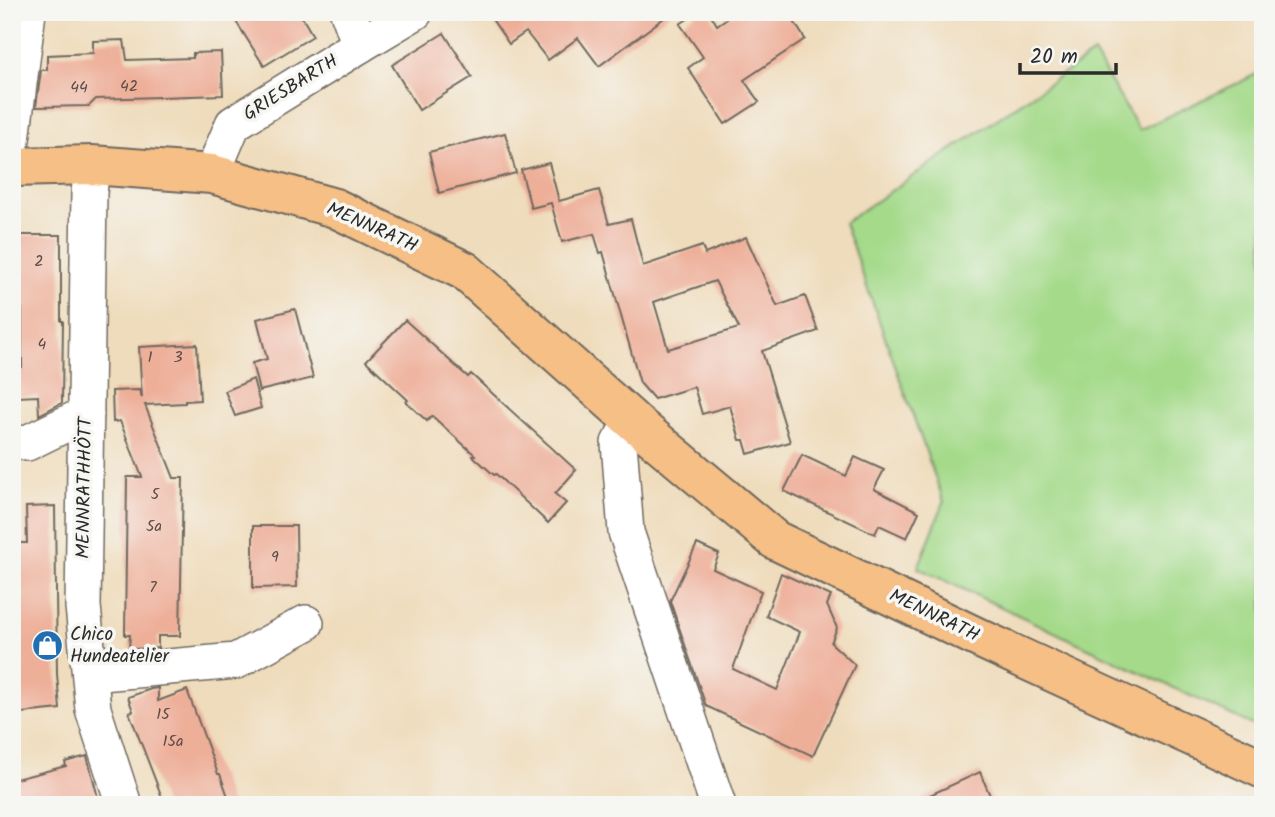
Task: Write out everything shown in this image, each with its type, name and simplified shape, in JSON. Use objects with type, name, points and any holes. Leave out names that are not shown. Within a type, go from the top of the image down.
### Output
[{"type":"main road","name":"MENNRATH","points":[[12,167],[92,165],[212,174],[335,208],[465,271],[633,421],[775,540],[983,640],[1263,769]]},
{"type":"street","points":[[12,140],[18,52],[27,12]]},
{"type":"street","name":"GRIESBARTH","points":[[348,12],[360,45]]},
{"type":"street","name":"GRIESBARTH","points":[[212,174],[233,124],[415,12]]},
{"type":"street","name":"MENNRATHHÖTT","points":[[92,165],[89,192],[83,606],[93,709],[124,805]]},
{"type":"street","points":[[27,443],[86,414]]},
{"type":"street","points":[[633,421],[619,443],[626,532],[718,805]]},
{"type":"street","points":[[90,674],[236,661],[306,623]]},
{"type":"green space","points":[[1094,53],[1139,130],[1263,71],[1263,730],[918,568],[944,502],[844,223]]},
{"type":"building","points":[[230,12],[299,12],[313,36],[264,66]]},
{"type":"building","points":[[487,12],[672,12],[599,66],[578,38],[548,60],[526,32],[509,44]]},
{"type":"building","points":[[698,12],[709,12],[717,25],[736,12],[788,12],[805,39],[744,80],[759,102],[725,124],[688,68],[703,57],[680,24]]},
{"type":"building","points":[[444,33],[472,77],[419,110],[392,65]]},
{"type":"building","points":[[124,40],[127,60],[193,58],[193,53],[221,52],[223,95],[96,99],[89,106],[36,107],[41,70],[47,70],[47,55],[93,53],[93,41]]},
{"type":"building","points":[[505,133],[516,173],[439,193],[429,152]]},
{"type":"building","points":[[549,163],[559,201],[599,190],[609,224],[631,219],[643,266],[702,246],[705,254],[746,237],[777,306],[805,296],[818,331],[762,351],[790,442],[748,454],[744,440],[740,440],[730,406],[702,414],[694,387],[654,399],[640,383],[603,252],[600,253],[594,234],[562,242],[551,203],[531,208],[521,170]],"holes":[[[715,281],[739,328],[668,349],[654,302]]]},
{"type":"building","points":[[18,235],[61,235],[62,403],[39,415],[38,396],[18,397],[18,367],[22,367],[22,309],[17,309]]},
{"type":"building","points":[[295,309],[313,378],[259,391],[252,363],[267,359],[257,319]]},
{"type":"building","points":[[405,320],[468,377],[471,374],[576,470],[555,494],[566,503],[548,523],[432,416],[427,421],[366,361]]},
{"type":"building","points":[[197,344],[200,400],[145,405],[174,478],[183,478],[180,636],[158,636],[158,648],[129,649],[130,635],[125,635],[127,477],[142,477],[120,421],[113,422],[112,391],[139,390],[142,398],[139,347]]},
{"type":"building","points":[[253,379],[261,408],[235,416],[225,391]]},
{"type":"building","points":[[802,455],[846,476],[855,457],[884,470],[874,489],[919,512],[907,538],[879,525],[875,534],[784,491]]},
{"type":"building","points":[[55,506],[57,674],[60,709],[12,714],[12,562],[16,562],[16,543],[27,543],[26,507]]},
{"type":"building","points":[[253,526],[296,526],[297,587],[253,588]]},
{"type":"building","points":[[697,544],[719,554],[713,569],[761,591],[733,669],[777,690],[800,632],[766,616],[781,573],[831,596],[827,605],[837,628],[831,643],[855,665],[813,756],[706,706],[670,601]]},
{"type":"building","points":[[158,688],[158,701],[187,690],[231,805],[165,805],[129,712],[133,711],[128,697]]},
{"type":"building","points":[[87,756],[100,805],[12,805],[12,780],[66,766],[65,762]]},
{"type":"building","points":[[980,772],[994,805],[908,805]]},
{"type":"place","name":"Chico Hundeatelier","points":[[47,646]]}]
